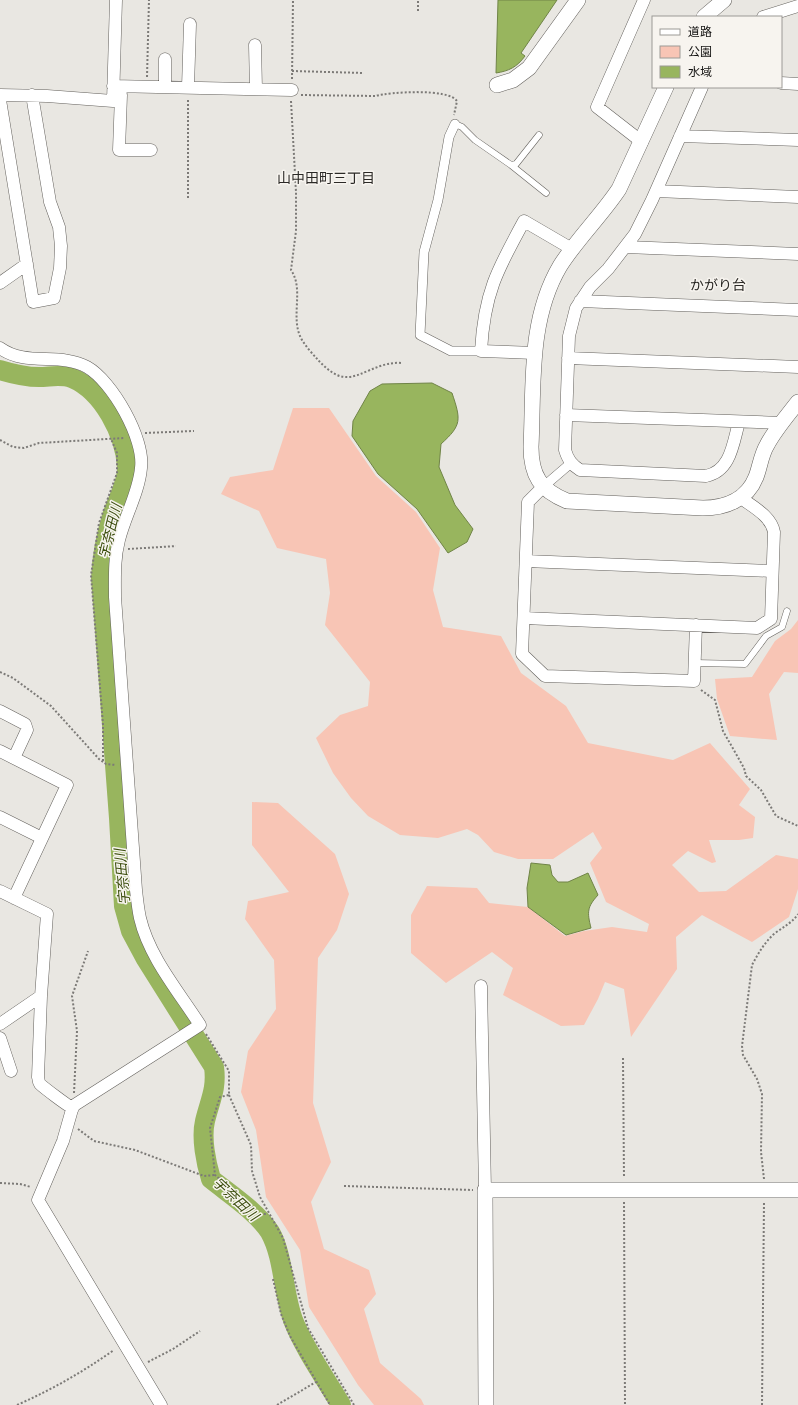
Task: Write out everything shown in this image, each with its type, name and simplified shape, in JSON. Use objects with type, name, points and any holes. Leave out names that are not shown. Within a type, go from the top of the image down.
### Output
[{"type":"street","points":[[0,95],[32,95],[113,101],[116,0]]},
{"type":"street","points":[[497,85],[513,80],[529,68],[578,0]]},
{"type":"street","points":[[642,142],[597,107],[633,22],[644,0]]},
{"type":"street","points":[[705,16],[724,0]]},
{"type":"street","points":[[766,16],[798,6]]},
{"type":"street","points":[[188,87],[190,24]]},
{"type":"street","points":[[255,45],[256,89]]},
{"type":"street","points":[[165,59],[165,86]]},
{"type":"street","points":[[782,83],[798,84]]},
{"type":"street","points":[[113,90],[147,86],[165,86],[256,89],[294,94]]},
{"type":"street","points":[[666,88],[642,142],[619,189],[609,205],[560,265],[546,294],[540,317],[535,353],[531,460],[535,472],[544,487],[555,496],[566,501],[579,503],[715,508],[734,502],[741,498],[750,488],[755,479],[766,446],[781,423],[798,402]]},
{"type":"street","points":[[702,88],[643,220],[626,247],[580,301],[576,308],[568,336],[565,450],[571,463],[580,470],[698,476],[713,475],[726,464],[739,422]]},
{"type":"street","points":[[113,90],[122,95],[120,104],[119,150],[151,150]]},
{"type":"street","points":[[0,100],[33,302],[54,298],[60,268],[61,246],[58,226],[50,202],[32,95]]},
{"type":"street","points":[[455,124],[449,137],[438,200],[424,252],[420,335],[451,351],[535,353]]},
{"type":"street","points":[[680,136],[798,140]]},
{"type":"street","points":[[656,191],[798,197]]},
{"type":"street","points":[[481,351],[482,325],[492,282],[524,221],[572,249]]},
{"type":"street","points":[[626,247],[798,254]]},
{"type":"street","points":[[0,283],[27,264]]},
{"type":"street","points":[[580,301],[798,310]]},
{"type":"street","points":[[0,348],[14,356],[66,360],[87,367],[96,373],[114,395],[134,434],[140,453],[142,466],[117,549],[115,597],[138,908],[154,953],[199,1025],[75,1105],[67,1106],[39,1082],[41,996],[47,914],[0,891]]},
{"type":"street","points":[[568,358],[798,367]]},
{"type":"street","points":[[566,415],[781,423]]},
{"type":"street","points":[[571,463],[528,502],[522,654],[545,676],[694,681],[696,625]]},
{"type":"street","points":[[524,618],[758,628],[770,619],[774,532],[772,524],[767,517],[741,498]]},
{"type":"street","points":[[526,561],[772,571]]},
{"type":"street","points":[[0,711],[26,724],[27,730],[14,758]]},
{"type":"street","points":[[0,751],[67,785],[14,898]]},
{"type":"street","points":[[0,817],[42,838]]},
{"type":"street","points":[[481,986],[485,1190],[486,1405]]},
{"type":"street","points":[[0,1024],[41,996]]},
{"type":"street","points":[[0,1038],[11,1071]]},
{"type":"street","points":[[75,1105],[63,1141],[38,1200],[161,1405]]},
{"type":"street","points":[[485,1190],[798,1190]]},
{"type":"lane","points":[[455,124],[462,127],[475,140],[511,165],[546,193]]},
{"type":"lane","points":[[511,165],[516,164],[539,135]]},
{"type":"lane","points":[[695,663],[745,664],[766,636],[782,627],[787,611]]},
{"type":"path","points":[[147,86],[149,0]]},
{"type":"path","points":[[293,0],[292,71],[294,94],[291,125],[296,192],[296,232],[291,270],[295,277],[296,315],[300,335],[307,347],[322,364],[337,376],[351,377],[382,364],[402,363]]},
{"type":"path","points":[[418,0],[418,11]]},
{"type":"path","points":[[292,71],[364,73]]},
{"type":"path","points":[[188,87],[188,198]]},
{"type":"path","points":[[294,94],[442,94],[457,100],[453,113],[455,124]]},
{"type":"path","points":[[134,434],[194,431]]},
{"type":"path","points":[[0,440],[14,446],[24,448],[39,443],[112,439],[117,453],[117,473],[99,523],[91,575],[103,725],[103,761]]},
{"type":"path","points":[[117,549],[124,550],[176,546]]},
{"type":"path","points":[[0,672],[13,678],[51,706],[99,759],[109,765]]},
{"type":"path","points":[[694,681],[700,689],[715,700],[723,731],[744,768],[746,776],[761,790],[776,816],[798,826]]},
{"type":"path","points":[[762,1405],[765,1184],[761,1152],[762,1094],[757,1079],[743,1056],[742,1046],[755,960],[768,940],[793,921],[798,914]]},
{"type":"path","points":[[75,1105],[74,1096],[77,1031],[72,996],[88,952]]},
{"type":"path","points":[[199,1025],[228,1071],[229,1095],[251,1145],[252,1171],[260,1196],[283,1238],[308,1328],[354,1405]]},
{"type":"path","points":[[623,1058],[624,1405]]},
{"type":"path","points":[[229,1095],[220,1097],[210,1128],[215,1174],[260,1214],[269,1214]]},
{"type":"path","points":[[69,1121],[94,1141],[135,1150],[204,1176],[215,1174]]},
{"type":"path","points":[[0,1183],[20,1184],[41,1191]]},
{"type":"path","points":[[344,1186],[485,1190]]},
{"type":"path","points":[[273,1279],[281,1314],[290,1336],[330,1405]]},
{"type":"path","points":[[138,1367],[173,1349],[200,1331]]},
{"type":"path","points":[[16,1405],[50,1390],[78,1375],[124,1343]]},
{"type":"path","points":[[277,1405],[316,1382]]},
{"type":"green space","points":[[293,408],[329,408],[376,476],[416,512],[440,548],[433,590],[443,627],[501,636],[521,673],[566,706],[588,743],[673,760],[710,743],[750,789],[739,805],[755,817],[753,838],[739,840],[709,840],[716,862],[712,863],[688,851],[672,865],[699,892],[726,891],[776,855],[798,859],[798,889],[789,917],[752,942],[702,915],[676,937],[677,969],[631,1037],[624,989],[605,982],[584,1025],[561,1026],[503,995],[513,968],[492,952],[446,983],[411,953],[411,915],[427,886],[477,888],[489,903],[528,907],[565,936],[584,931],[612,927],[647,932],[649,924],[606,902],[590,863],[602,848],[593,832],[553,859],[518,859],[494,852],[478,835],[467,829],[438,838],[400,835],[368,816],[351,798],[333,773],[316,738],[340,715],[368,706],[370,682],[325,625],[330,593],[326,559],[277,548],[259,511],[221,494],[230,477],[273,470]]},
{"type":"green space","points":[[798,620],[798,673],[784,672],[769,694],[777,740],[730,736],[717,699],[715,679],[752,677],[775,641],[791,629]]},
{"type":"green space","points":[[252,802],[278,803],[335,854],[349,894],[337,930],[318,958],[313,1103],[331,1162],[311,1202],[324,1249],[369,1270],[376,1294],[364,1309],[380,1363],[421,1399],[424,1405],[374,1405],[358,1385],[309,1307],[300,1250],[266,1197],[256,1130],[241,1092],[248,1051],[276,1009],[274,960],[245,919],[248,901],[289,892],[252,845]]},
{"type":"water","points":[[498,0],[557,0],[521,53],[525,56],[522,60],[512,68],[496,73]]},
{"type":"water","points":[[432,383],[452,393],[455,402],[458,422],[453,432],[441,444],[439,467],[455,505],[473,529],[467,542],[448,553],[417,509],[378,474],[352,436],[353,421],[370,391],[382,384]]},
{"type":"water","points":[[531,863],[550,865],[552,875],[558,882],[568,882],[588,873],[598,895],[590,906],[589,910],[591,928],[566,935],[528,907],[527,888]]},
{"type":"waterway","name":"宇奈田川","points":[[0,370],[29,376],[68,377],[83,384],[102,403],[117,428],[122,441],[127,473],[108,531],[103,554],[101,578],[124,906],[131,931],[146,959],[214,1067],[215,1082],[204,1128],[206,1158],[211,1179],[258,1217],[270,1232],[278,1252],[293,1320],[309,1353],[341,1405]]},
{"type":"district","name":"山中田町三丁目","points":[[326,178]]},
{"type":"district","name":"かがり台","points":[[718,285]]}]
